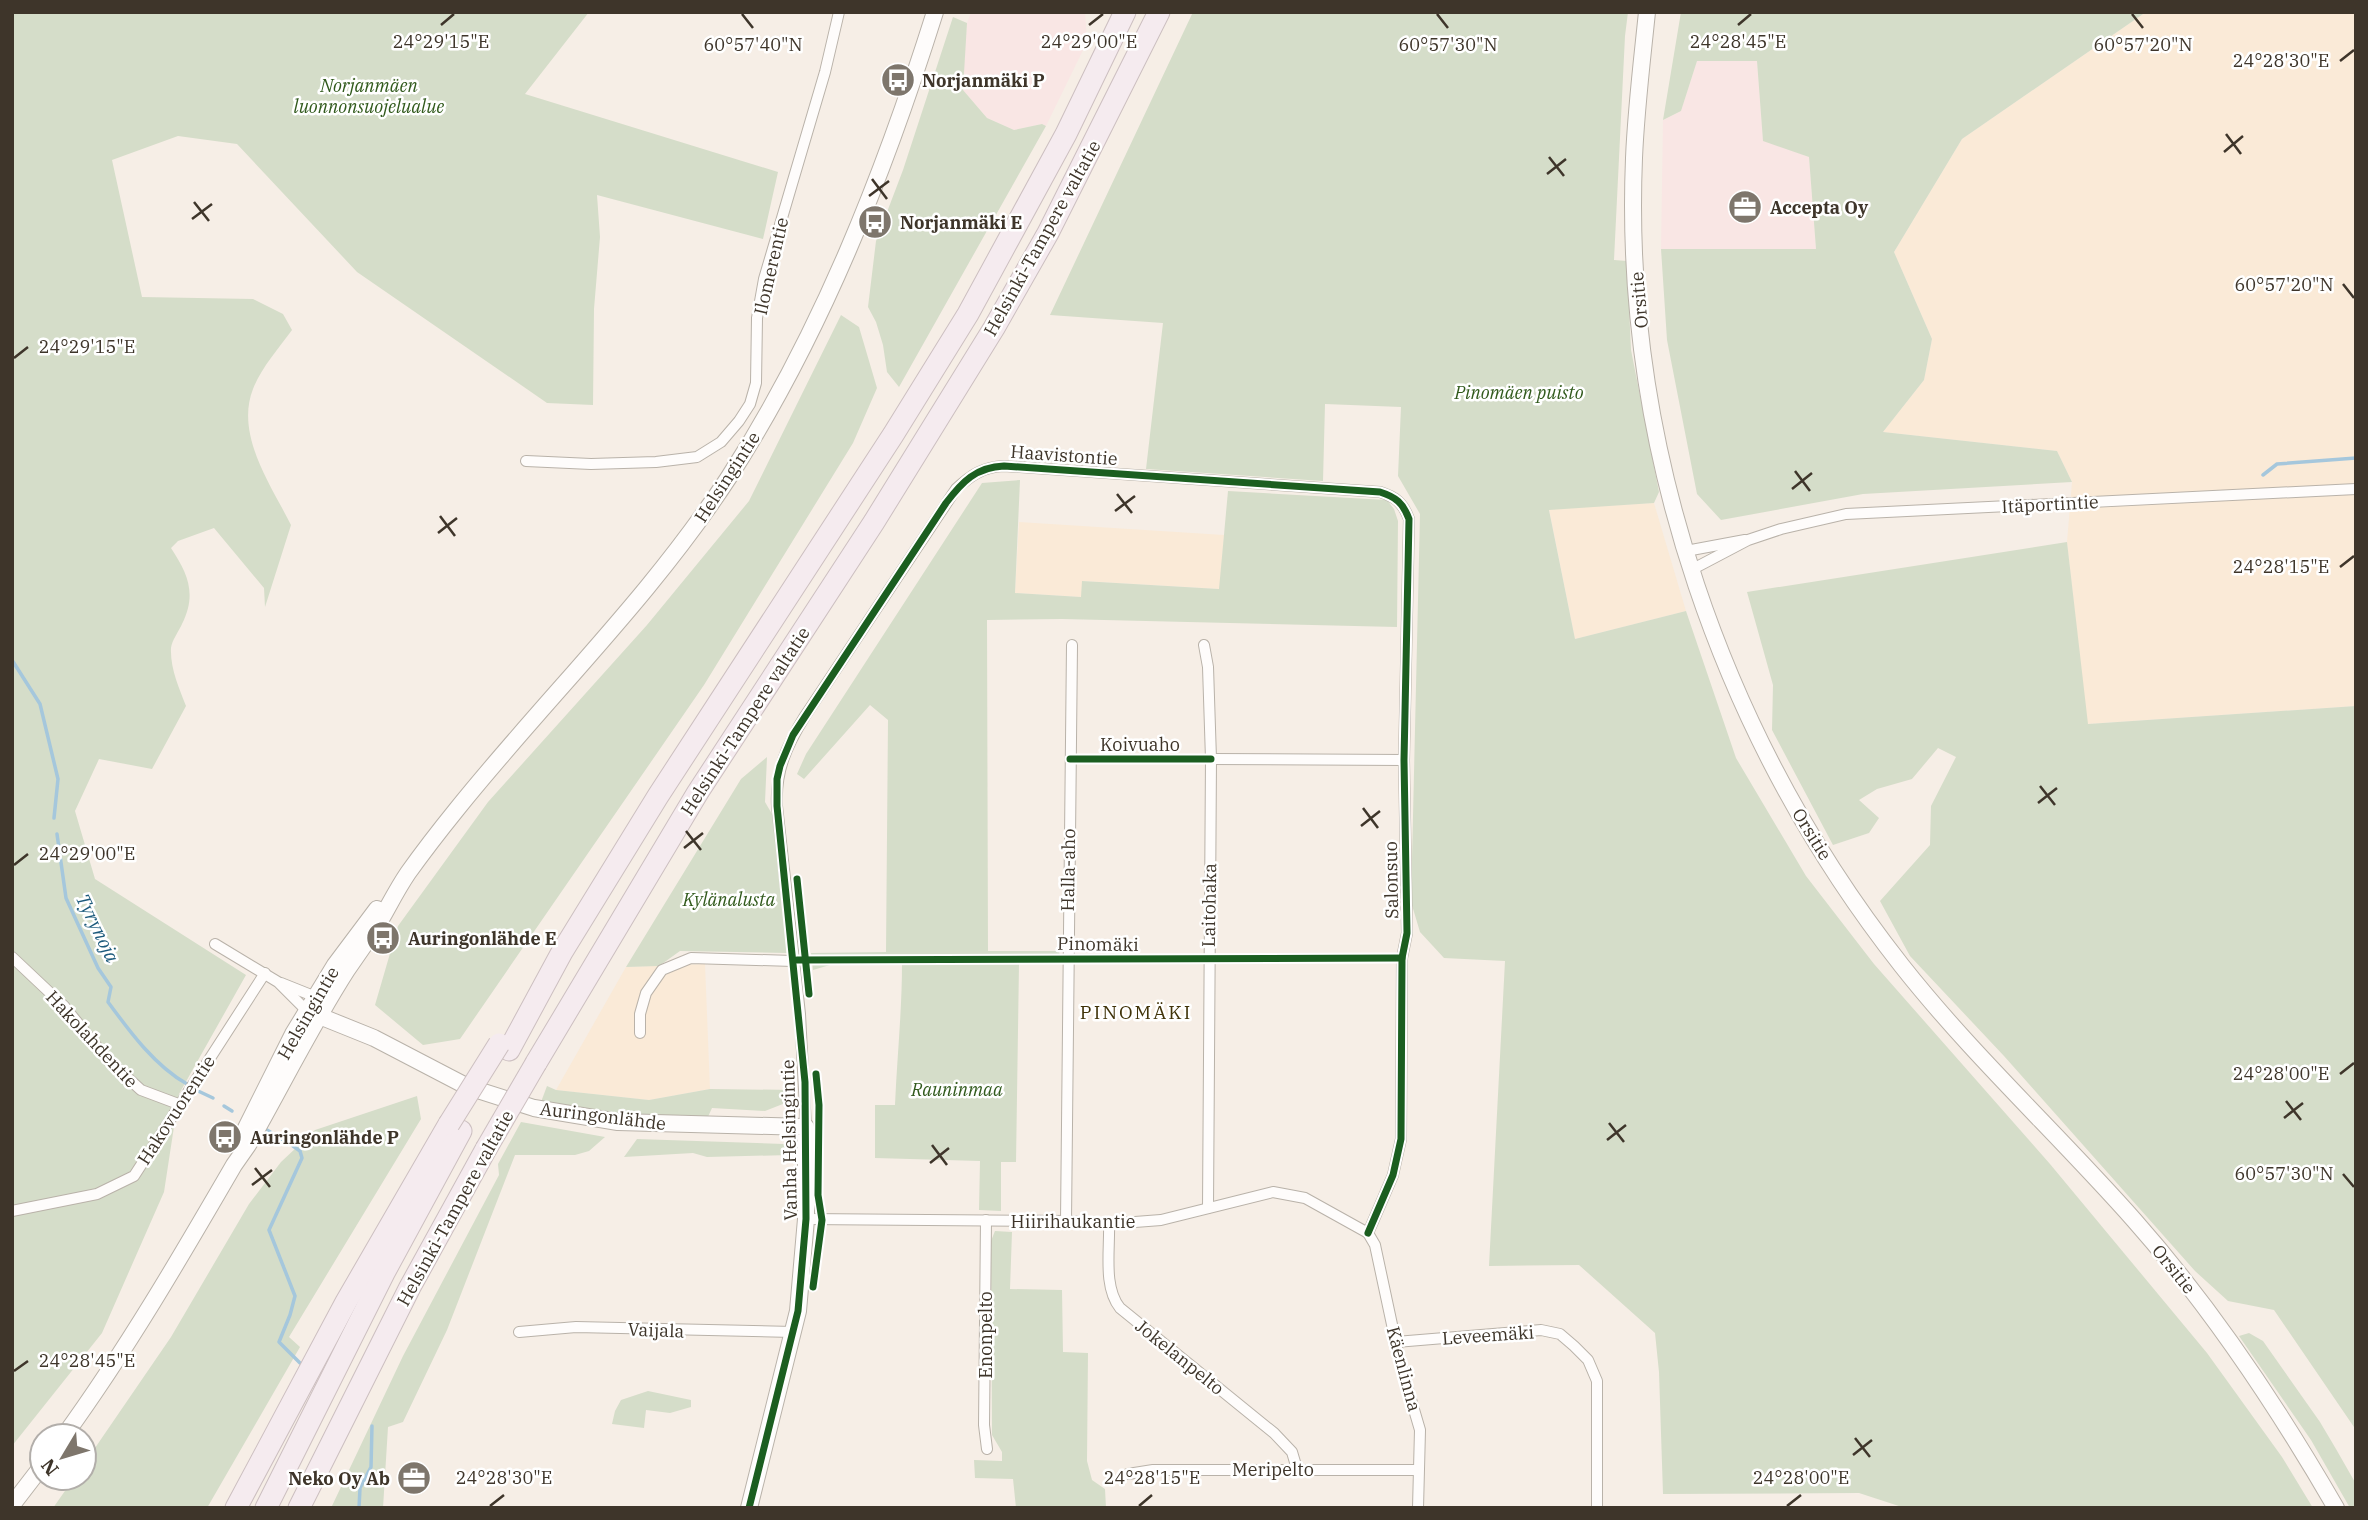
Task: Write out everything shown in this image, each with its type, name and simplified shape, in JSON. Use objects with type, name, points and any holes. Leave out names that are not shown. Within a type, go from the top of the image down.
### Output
[{"type":"highway","name":"Helsinki-Tampere valtatie","points":[[266,1508],[455,1127],[658,796],[886,446],[968,314],[1066,134],[1125,12]]},
{"type":"highway","name":"Helsinki-Tampere valtatie","points":[[299,1508],[410,1287],[486,1149],[698,792],[874,522],[994,328],[1048,233],[1158,12]]},
{"type":"highway","points":[[236,1508],[346,1302],[455,1127]]},
{"type":"highway","points":[[312,1508],[334,1436]]},
{"type":"main road","name":"Helsingintie","points":[[74,1422],[108,1376],[152,1306],[248,1145],[318,1007],[407,875],[457,809],[631,610],[670,561],[710,506],[761,426],[793,368],[838,275],[896,126],[936,12]]},
{"type":"main road","name":"Orsitie","points":[[1647,12],[1634,161],[1635,250],[1649,390],[1663,460],[1691,570],[1717,643],[1763,749],[1808,829],[1902,966],[1956,1029],[2110,1194],[2186,1282],[2261,1385],[2336,1508]]},
{"type":"main road","name":"Auringonlähde","points":[[318,1007],[468,1087],[534,1108],[618,1122],[806,1127]]},
{"type":"main road","name":"Vanha Helsingintie","points":[[749,1508],[799,1311],[806,1219],[806,1127]]},
{"type":"main road","points":[[12,1505],[28,1484]]},
{"type":"street","name":"Ilomerentie","points":[[526,461],[591,464],[656,462],[697,457],[721,442],[739,421],[750,404],[756,383],[757,318],[764,279],[825,72],[839,12]]},
{"type":"street","name":"Haavistontie","points":[[780,766],[784,753],[805,716],[946,503],[966,479],[991,466],[1380,492],[1395,497],[1404,506],[1409,519]]},
{"type":"street","name":"Itäportintie","points":[[1691,570],[1748,540],[1781,528],[1846,514],[2356,489]]},
{"type":"street","name":"Salonsuo","points":[[1368,1233],[1393,1175],[1401,1139],[1402,958],[1407,933],[1404,760],[1409,519]]},
{"type":"street","name":"Itäportintie","points":[[1686,551],[1748,540]]},
{"type":"street","name":"Halla-aho","points":[[1066,1221],[1072,645]]},
{"type":"street","name":"Laitohaka","points":[[1204,645],[1208,667],[1211,760],[1208,1208]]},
{"type":"street","points":[[1211,760],[1404,760]]},
{"type":"street","name":"Vanha Helsingintie","points":[[780,766],[777,806],[805,1082],[806,1127]]},
{"type":"street","points":[[215,944],[318,1007]]},
{"type":"street","name":"Hakolahdentie","points":[[12,957],[64,1006],[107,1059],[141,1090],[181,1105]]},
{"type":"street","points":[[640,1033],[640,1014],[646,993],[662,970],[691,958],[793,961]]},
{"type":"street","name":"Hakovuorentie","points":[[12,1211],[97,1194],[134,1176],[265,973]]},
{"type":"street","points":[[278,982],[318,1007]]},
{"type":"street","name":"Hiirihaukantie","points":[[806,1219],[1066,1221],[1109,1224],[1161,1220],[1273,1192],[1305,1198],[1368,1233]]},
{"type":"street","name":"Enonpelto","points":[[986,1220],[986,1449]]},
{"type":"street","name":"Jokelanpelto","points":[[1109,1224],[1111,1289],[1114,1301],[1274,1433],[1292,1452],[1297,1469]]},
{"type":"street","name":"Käenlinna","points":[[1368,1233],[1376,1245],[1396,1342],[1420,1430],[1418,1508]]},
{"type":"street","name":"Vaijala","points":[[519,1332],[576,1327],[793,1332]]},
{"type":"street","name":"Leveemäki","points":[[1396,1342],[1541,1330],[1560,1334],[1588,1360],[1597,1381],[1597,1508]]},
{"type":"street","name":"Meripelto","points":[[1128,1474],[1153,1470],[1418,1470]]},
{"type":"shaded area","points":[[971,12],[1085,12],[1087,42],[1046,126],[1042,124],[1014,130],[987,118],[962,89],[967,23]]},
{"type":"shaded area","points":[[2146,12],[2356,12],[2356,706],[2087,724],[2067,542],[2072,482],[2057,451],[1883,432],[1924,380],[1932,339],[1894,252],[1962,139]]},
{"type":"shaded area","points":[[1697,61],[1757,61],[1763,140],[1809,157],[1816,250],[1661,249],[1663,120],[1681,111]]},
{"type":"shaded area","points":[[1654,503],[1686,611],[1575,639],[1549,509]]},
{"type":"shaded area","points":[[1019,522],[1224,535],[1220,589],[1083,581],[1082,597],[1015,593]]},
{"type":"shaded area","points":[[705,964],[710,1089],[649,1100],[556,1090],[626,967]]},
{"type":"green space","name":"Norjanmäen luonnonsuojelualue","points":[[12,12],[589,12],[525,94],[778,172],[763,239],[597,195],[600,237],[594,309],[593,405],[547,403],[357,272],[237,144],[178,136],[112,160],[142,297],[253,299],[283,314],[292,330],[256,381],[249,406],[252,442],[258,459],[291,525],[265,607],[264,588],[214,528],[178,541],[171,548],[186,576],[190,594],[187,613],[171,648],[173,670],[186,706],[152,769],[99,759],[75,811],[95,879],[246,975],[179,1094],[164,1192],[102,1333],[31,1422],[28,1422],[28,1426],[12,1446]]},
{"type":"green space","name":"Pinomäen puisto","points":[[1193,12],[1628,12],[1614,260],[1627,261],[1631,350],[1659,492],[1654,503],[1549,510],[1575,639],[1686,611],[1736,758],[1806,876],[1874,964],[2050,1164],[2207,1353],[2282,1457],[2313,1508],[1905,1508],[1859,1493],[1663,1494],[1655,1333],[1579,1265],[1489,1266],[1505,961],[1444,958],[1420,932],[1411,902],[1420,514],[1398,476],[1401,407],[1325,404],[1323,481],[1146,469],[1163,323],[1050,315]]},
{"type":"green space","points":[[1681,12],[2146,12],[1962,139],[1894,252],[1932,339],[1924,380],[1883,432],[2057,451],[2072,482],[1863,494],[1721,520],[1697,494],[1667,340],[1661,249],[1816,249],[1809,157],[1763,141],[1757,61],[1697,61],[1681,111],[1663,120]]},
{"type":"green space","points":[[953,17],[967,23],[963,90],[987,118],[1014,130],[1042,124],[1046,126],[899,387],[887,372],[883,345],[868,307],[876,241],[903,170]]},
{"type":"green space","points":[[841,315],[859,327],[877,388],[853,443],[704,685],[460,1039],[423,1045],[375,1005],[398,926],[488,802],[647,625],[749,501]]},
{"type":"green space","name":"Rauninmaa","points":[[1020,480],[1015,593],[1081,597],[1082,581],[1219,589],[1228,491],[1387,500],[1398,521],[1397,627],[1062,619],[987,620],[988,951],[1059,951],[1061,964],[1019,964],[1016,1162],[1001,1162],[1001,1211],[979,1210],[980,1161],[875,1158],[875,1105],[895,1105],[902,964],[830,965],[813,970],[811,953],[886,952],[888,720],[870,705],[804,779],[797,774],[806,754],[982,483]]},
{"type":"green space","points":[[2067,542],[2088,724],[2356,706],[2356,1430],[2274,1310],[2228,1301],[2195,1271],[2004,1056],[1910,956],[1880,901],[1930,845],[1931,806],[1956,757],[1938,748],[1912,779],[1877,789],[1859,800],[1879,818],[1869,833],[1833,845],[1772,730],[1773,685],[1747,592]]},
{"type":"green space","name":"Kylänalusta","points":[[767,757],[765,802],[772,814],[787,953],[680,951],[659,966],[626,967],[741,779]]},
{"type":"green space","points":[[547,1086],[556,1090],[649,1100],[710,1089],[795,1090],[793,1100],[765,1111],[712,1108],[707,1119],[615,1114],[541,1102]]},
{"type":"green space","points":[[417,1096],[421,1119],[289,1337],[300,1347],[207,1508],[53,1508],[64,1492],[98,1492],[98,1444],[171,1337],[249,1204],[281,1162],[315,1130]]},
{"type":"green space","points":[[521,1122],[605,1137],[589,1151],[575,1155],[515,1155],[447,1330],[403,1422],[388,1427],[383,1508],[331,1508],[403,1356],[499,1175],[498,1164]]},
{"type":"green space","points":[[637,1139],[784,1144],[789,1155],[707,1157],[693,1153],[624,1157]]},
{"type":"green space","points":[[995,1231],[1012,1232],[1010,1289],[1062,1290],[1063,1352],[1088,1353],[1087,1461],[1092,1480],[1105,1489],[1106,1508],[1016,1508],[1013,1479],[975,1478],[974,1460],[1002,1461],[1002,1452],[992,1435],[991,1241]]},
{"type":"green space","points":[[2249,1333],[2263,1341],[2320,1422],[2356,1484],[2356,1508],[2350,1508],[2311,1440],[2239,1336]]},
{"type":"green space","points":[[648,1391],[691,1400],[691,1407],[670,1413],[646,1410],[644,1428],[612,1424],[621,1400]]},
{"type":"waterway","points":[[2263,475],[2277,464],[2356,458]]},
{"type":"waterway","name":"Tyrynoja","points":[[12,660],[40,704],[58,779],[54,818]]},
{"type":"waterway","name":"Tyrynoja","points":[[57,834],[66,898],[98,968],[111,987],[108,1002],[154,1058],[187,1084]]},
{"type":"waterway","points":[[196,1090],[213,1098]]},
{"type":"waterway","points":[[224,1106],[232,1111]]},
{"type":"waterway","points":[[267,1130],[283,1140]]},
{"type":"waterway","name":"Tyrynoja","points":[[293,1146],[300,1151],[302,1158],[269,1230],[295,1296],[279,1342],[300,1363]]},
{"type":"waterway","name":"Tyrynoja","points":[[359,1508],[360,1488],[371,1467],[372,1426]]},
{"type":"cycle path","points":[[749,1508],[798,1311],[806,1219],[805,1082],[777,806],[777,779],[793,735],[946,503],[964,482],[985,469],[1004,466],[1380,492],[1398,501],[1407,513],[1404,760],[1407,933],[1402,958],[1401,1139],[1393,1175],[1368,1233]]},
{"type":"cycle path","name":"Koivuaho","points":[[1070,759],[1211,759]]},
{"type":"cycle path","points":[[797,879],[809,994]]},
{"type":"cycle path","name":"Pinomäki","points":[[797,960],[1402,958]]},
{"type":"cycle path","points":[[813,1287],[822,1220],[818,1195],[819,1105],[816,1074]]},
{"type":"place","name":"Norjanmäki P","points":[[898,80]]},
{"type":"place","name":"Accepta Oy","points":[[1745,207]]},
{"type":"place","name":"Norjanmäki E","points":[[875,222]]},
{"type":"place","name":"Auringonlähde E","points":[[383,938]]},
{"type":"place","name":"Auringonlähde P","points":[[225,1137]]},
{"type":"place","name":"Neko Oy Ab","points":[[414,1478]]},
{"type":"district","name":"PINOMÄKI","points":[[1136,1012]]}]
